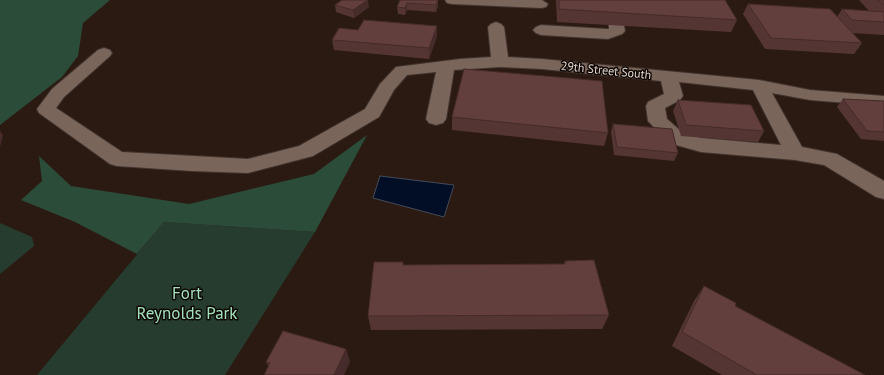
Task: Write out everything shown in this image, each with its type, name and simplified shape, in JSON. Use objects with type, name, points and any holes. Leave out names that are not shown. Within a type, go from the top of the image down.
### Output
[{"type":"street","points":[[452,0],[541,2],[542,47],[617,31],[615,14]]},
{"type":"street","points":[[496,27],[500,62]]},
{"type":"street","name":"29th Street South","points":[[104,53],[58,93],[46,109],[117,159],[192,164],[248,166],[306,151],[372,113],[386,88],[402,71],[500,62],[542,47],[669,77],[759,85],[810,95],[884,101]]},
{"type":"street","points":[[436,119],[446,66]]},
{"type":"street","points":[[669,77],[674,96],[655,106],[658,121],[676,138],[701,146],[795,153],[830,159],[884,191]]},
{"type":"street","points":[[759,85],[795,153]]},
{"type":"green space","points":[[0,0],[110,0],[83,23],[78,56],[62,77],[0,125]]},
{"type":"green space","points":[[367,135],[315,232],[164,222],[137,254],[75,222],[21,200],[42,181],[39,156],[71,186],[189,204],[314,174]]},
{"type":"green space","name":"Fort Reynolds Park","points":[[164,222],[315,232],[225,375],[37,375]]},
{"type":"green space","points":[[0,223],[32,237],[34,246],[0,274]]},
{"type":"water","points":[[380,176],[454,185],[444,217],[373,198]]},
{"type":"building","points":[[342,0],[368,0],[353,10],[335,5]]},
{"type":"building","points":[[400,0],[438,0],[436,5],[407,3],[405,8],[397,7]]},
{"type":"building","points":[[559,0],[725,0],[737,20],[559,9]]},
{"type":"building","points":[[878,0],[884,0],[884,5]]},
{"type":"building","points":[[748,4],[830,9],[862,43],[771,38]]},
{"type":"building","points":[[842,9],[884,12],[884,22],[852,20]]},
{"type":"building","points":[[364,20],[437,26],[429,48],[332,40],[339,28],[358,30]]},
{"type":"building","points":[[464,69],[602,81],[608,133],[452,117]]},
{"type":"building","points":[[843,99],[884,101],[884,132],[867,131]]},
{"type":"building","points":[[678,100],[751,105],[764,131],[686,125]]},
{"type":"building","points":[[613,124],[672,129],[678,153],[617,147]]},
{"type":"building","points":[[594,260],[609,315],[368,316],[374,262],[403,262],[403,265],[565,264],[565,261]]},
{"type":"building","points":[[704,286],[736,303],[735,306],[865,375],[757,375],[682,332]]},
{"type":"building","points":[[283,331],[346,349],[334,375],[264,375],[270,363],[266,362]]}]
